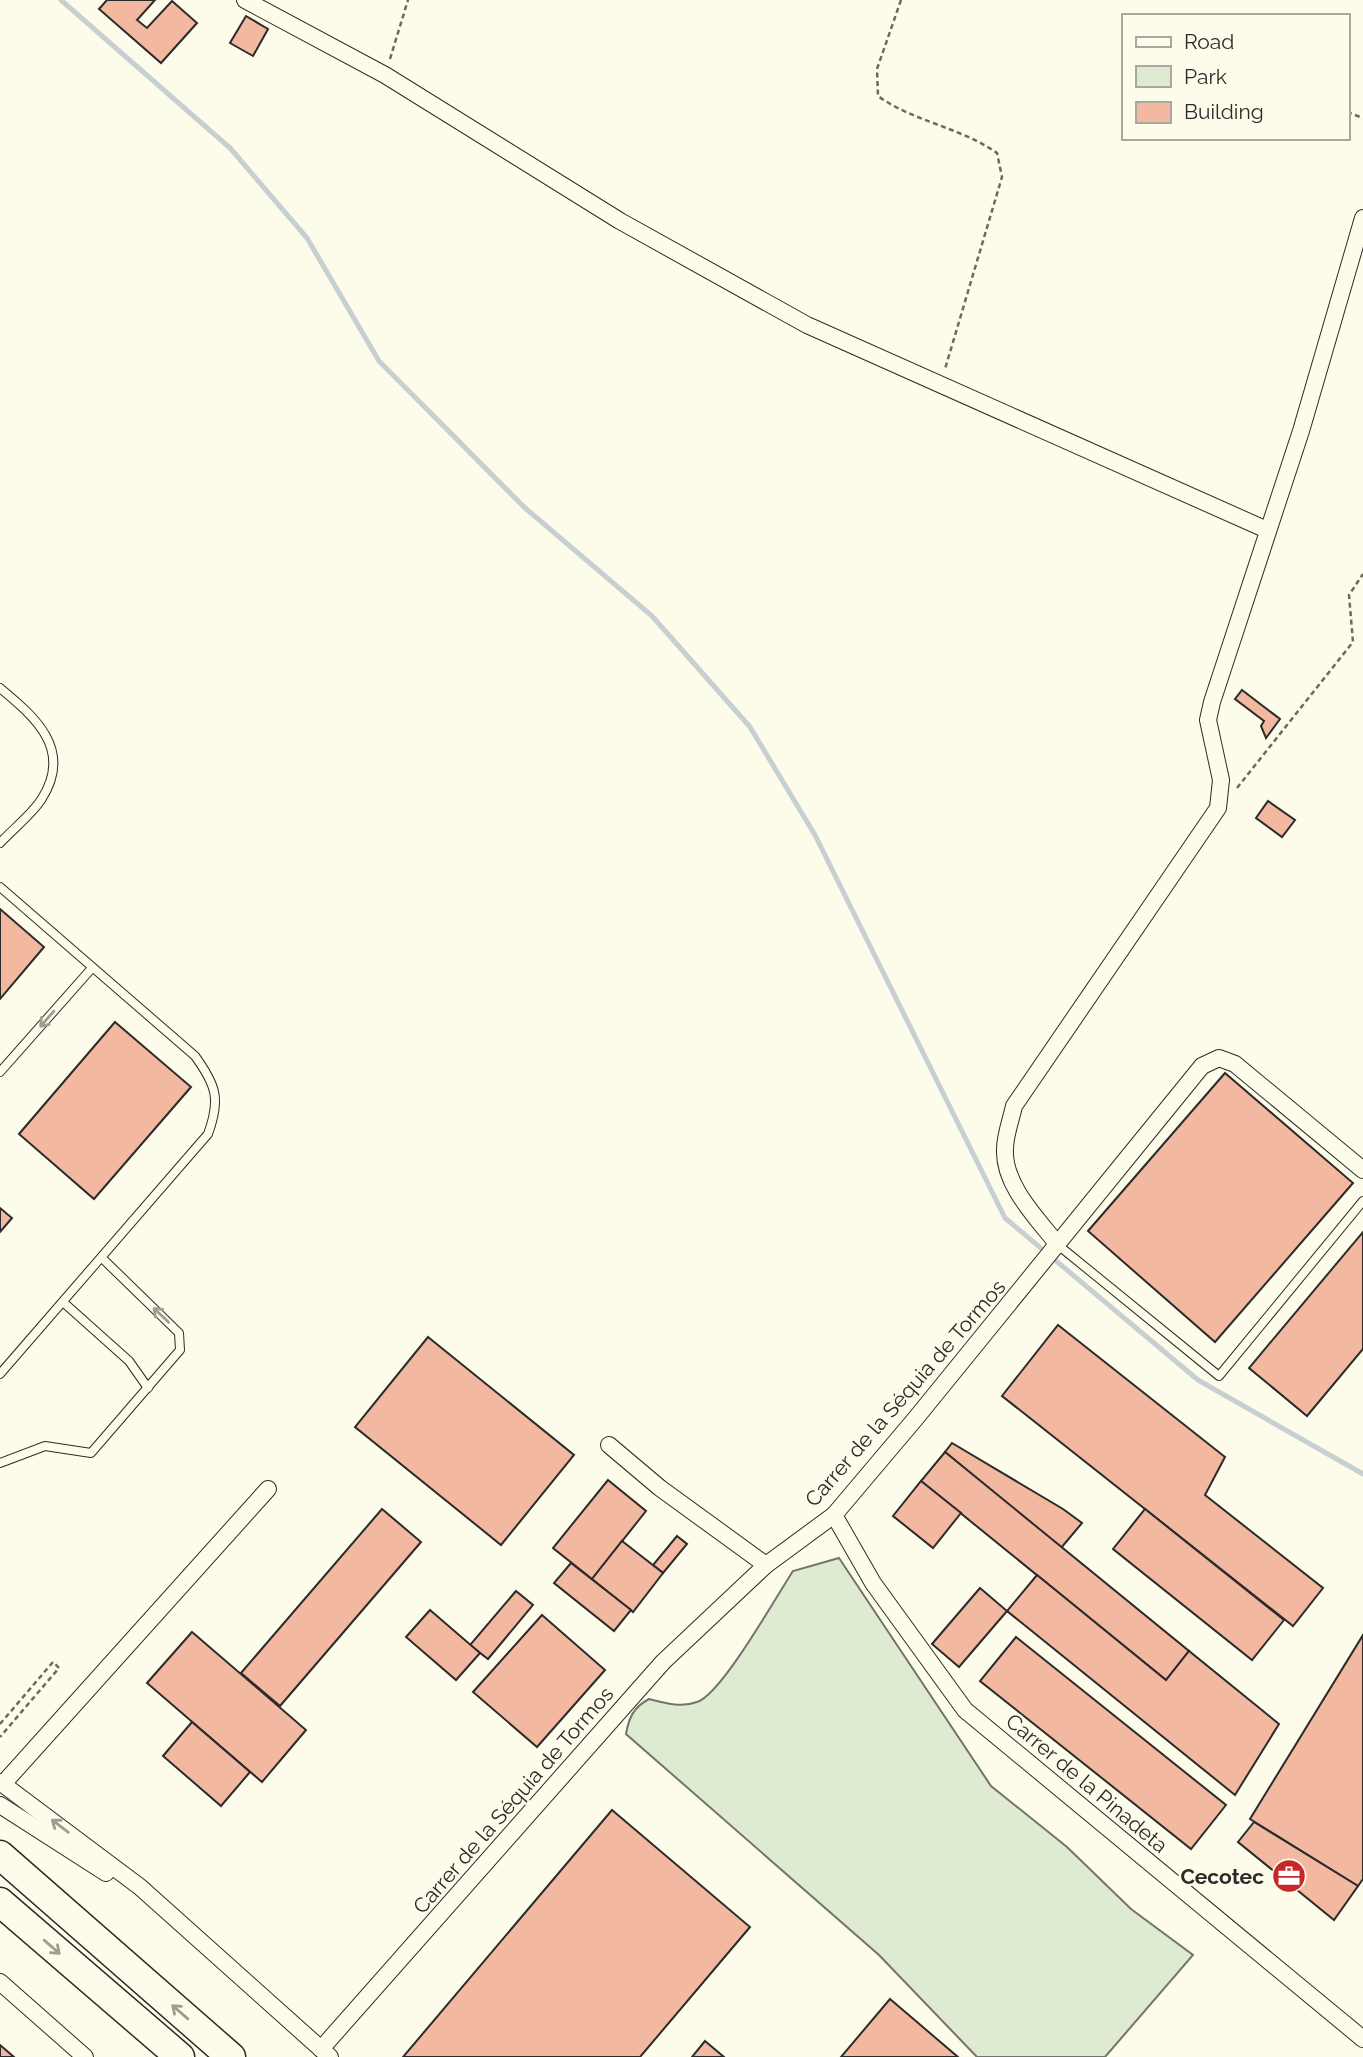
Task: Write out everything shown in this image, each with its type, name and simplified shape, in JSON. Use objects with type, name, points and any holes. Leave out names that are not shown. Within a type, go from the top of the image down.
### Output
[{"type":"highway","points":[[0,1855],[231,2057]]},
{"type":"highway","points":[[0,1902],[180,2057]]},
{"type":"street","points":[[245,0],[385,75],[621,221],[807,325],[1267,530]]},
{"type":"street","points":[[1058,1245],[1022,1198],[1010,1175],[1004,1151],[1014,1106],[1218,808],[1221,780],[1208,720],[1301,431],[1363,218]]},
{"type":"street","name":"Carrer de la Séquia de Tormos","points":[[326,2053],[663,1662],[766,1565],[834,1515],[1202,1066],[1219,1058],[1235,1064],[1363,1170]]},
{"type":"street","points":[[609,1446],[660,1488],[766,1565]]},
{"type":"street","points":[[268,1489],[1,1783],[141,1887],[224,1965],[326,2053]]},
{"type":"street","name":"Carrer de la Pinadeta","points":[[834,1515],[873,1583],[965,1710],[1363,2039]]},
{"type":"street","points":[[0,1805],[106,1874],[224,1965]]},
{"type":"street","points":[[0,1982],[85,2057]]},
{"type":"lane","points":[[0,688],[36,718],[50,740],[51,771],[41,799],[0,843]]},
{"type":"lane","points":[[0,887],[195,1055],[213,1080],[216,1110],[208,1134],[0,1374]]},
{"type":"lane","points":[[0,1072],[92,968]]},
{"type":"lane","points":[[1058,1245],[1219,1376],[1363,1201]]},
{"type":"lane","points":[[0,1464],[45,1446],[91,1453],[180,1350],[179,1333],[102,1258]]},
{"type":"lane","points":[[63,1302],[129,1362],[148,1388]]},
{"type":"path","points":[[385,75],[408,0]]},
{"type":"path","points":[[901,0],[877,69],[878,96],[892,106],[978,139],[997,153],[1002,177],[940,385]]},
{"type":"path","points":[[1218,808],[1246,778],[1353,642],[1349,595],[1363,574]]},
{"type":"path","points":[[0,1724],[53,1662],[60,1668],[0,1737]]},
{"type":"green space","points":[[839,1558],[991,1786],[1067,1847],[1131,1909],[1193,1955],[1105,2057],[977,2057],[879,1955],[626,1734],[633,1713],[649,1699],[685,1705],[697,1702],[707,1695],[733,1664],[793,1571]]},
{"type":"building","points":[[107,0],[155,0],[137,20],[147,28],[172,1],[197,23],[161,63],[99,9]]},
{"type":"building","points":[[246,16],[268,29],[253,56],[230,43]]},
{"type":"building","points":[[1242,690],[1280,719],[1266,738],[1261,726],[1264,721],[1235,699]]},
{"type":"building","points":[[1268,801],[1295,820],[1282,837],[1256,818]]},
{"type":"building","points":[[0,909],[44,947],[0,999]]},
{"type":"building","points":[[115,1022],[191,1087],[94,1199],[19,1134]]},
{"type":"building","points":[[1225,1073],[1353,1183],[1215,1342],[1088,1231]]},
{"type":"building","points":[[0,1208],[12,1218],[0,1232]]},
{"type":"building","points":[[1363,1232],[1363,1349],[1307,1416],[1249,1368]]},
{"type":"building","points":[[1058,1325],[1225,1457],[1205,1495],[1323,1588],[1293,1626],[1002,1396]]},
{"type":"building","points":[[428,1337],[574,1455],[501,1545],[355,1427]]},
{"type":"building","points":[[952,1443],[1082,1523],[1061,1548],[945,1452]]},
{"type":"building","points":[[945,1452],[1189,1651],[1166,1680],[921,1481]]},
{"type":"building","points":[[608,1480],[646,1511],[592,1579],[553,1548]]},
{"type":"building","points":[[921,1481],[961,1513],[933,1548],[893,1516]]},
{"type":"building","points":[[382,1509],[421,1542],[280,1706],[241,1673]]},
{"type":"building","points":[[1145,1509],[1284,1620],[1252,1660],[1113,1549]]},
{"type":"building","points":[[677,1536],[687,1544],[663,1573],[653,1565]]},
{"type":"building","points":[[622,1541],[663,1573],[633,1612],[592,1579]]},
{"type":"building","points":[[571,1563],[631,1610],[614,1631],[554,1583]]},
{"type":"building","points":[[1037,1575],[1166,1680],[1189,1651],[1279,1724],[1235,1795],[1007,1611]]},
{"type":"building","points":[[980,1588],[1007,1611],[959,1667],[932,1644]]},
{"type":"building","points":[[516,1591],[533,1605],[488,1659],[470,1645]]},
{"type":"building","points":[[430,1610],[480,1653],[456,1680],[406,1637]]},
{"type":"building","points":[[542,1615],[605,1670],[537,1747],[473,1692]]},
{"type":"building","points":[[192,1632],[306,1730],[262,1782],[147,1683]]},
{"type":"building","points":[[1363,1635],[1363,1879],[1358,1886],[1250,1819]]},
{"type":"building","points":[[1016,1637],[1226,1805],[1191,1849],[980,1681]]},
{"type":"building","points":[[192,1722],[250,1772],[221,1806],[163,1756]]},
{"type":"building","points":[[612,1810],[750,1927],[640,2057],[403,2057]]},
{"type":"building","points":[[1254,1822],[1358,1886],[1334,1920],[1238,1842]]},
{"type":"building","points":[[890,1999],[958,2057],[841,2057]]},
{"type":"building","points":[[705,2041],[724,2057],[692,2057]]},
{"type":"building","points":[[0,2045],[14,2057],[0,2057]]},
{"type":"waterway","points":[[61,0],[230,148],[307,238],[379,361],[524,507],[652,616],[750,727],[815,835],[1005,1218],[1198,1380],[1363,1474]]},
{"type":"place","name":"Cecotec","points":[[1289,1876]]}]
